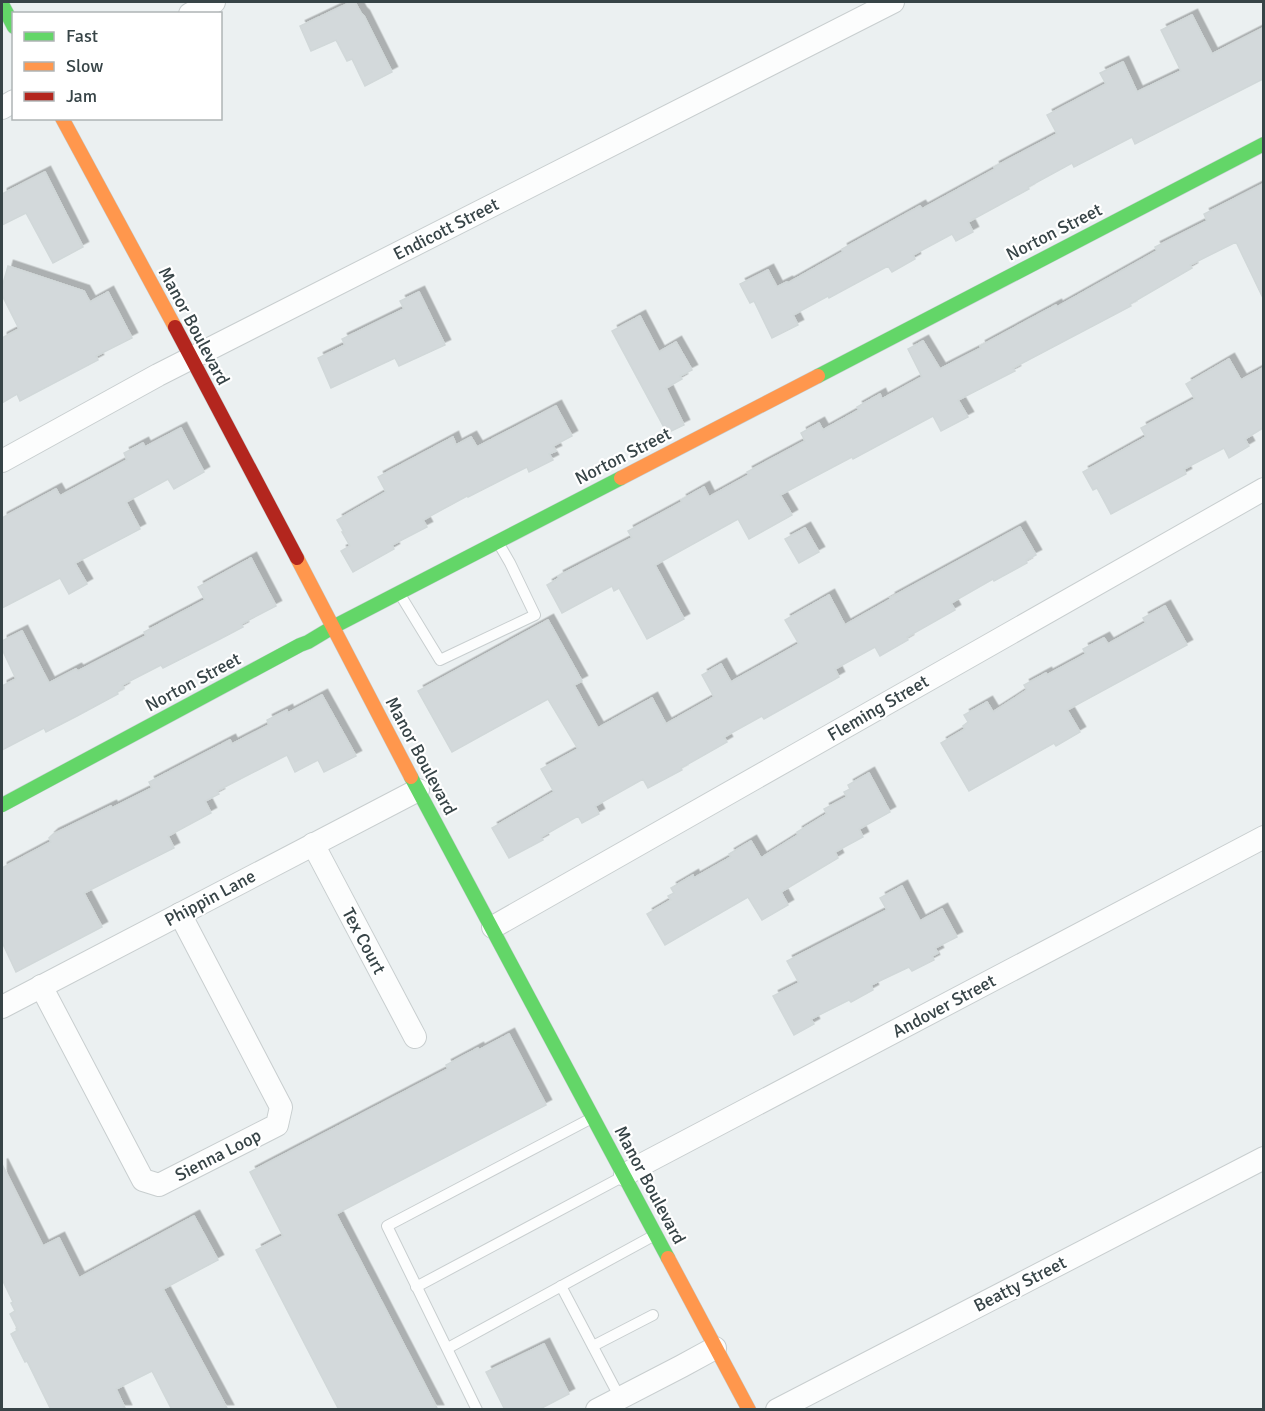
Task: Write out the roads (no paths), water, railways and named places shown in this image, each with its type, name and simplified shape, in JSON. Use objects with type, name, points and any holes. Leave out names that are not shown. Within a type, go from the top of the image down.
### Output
[{"type":"street","points":[[194,12],[214,2]]},
{"type":"street","name":"Endicott Street","points":[[2,460],[158,375],[893,2]]},
{"type":"street","points":[[2,4],[12,23]]},
{"type":"street","name":"Manor Boulevard","points":[[63,120],[749,1410]]},
{"type":"street","name":"Norton Street","points":[[2,805],[333,627],[1263,144]]},
{"type":"street","name":"Fleming Street","points":[[493,927],[1263,489]]},
{"type":"street","name":"Phippin Lane","points":[[2,1007],[418,790]]},
{"type":"street","name":"Andover Street","points":[[625,1175],[1263,837]]},
{"type":"street","name":"Tex Court","points":[[313,844],[415,1037]]},
{"type":"street","name":"Sienna Loop","points":[[41,986],[143,1180],[159,1185],[277,1125],[281,1107],[180,914]]},
{"type":"street","name":"Beatty Street","points":[[777,1410],[1263,1158]]},
{"type":"street","points":[[597,1410],[715,1348]]},
{"type":"lane","points":[[399,594],[440,660],[535,615],[498,542]]},
{"type":"lane","points":[[477,1410],[387,1226],[594,1117]]},
{"type":"lane","points":[[416,1287],[625,1175]]},
{"type":"lane","points":[[448,1347],[656,1235]]},
{"type":"lane","points":[[561,1286],[620,1398]]},
{"type":"lane","points":[[593,1346],[653,1315]]}]
